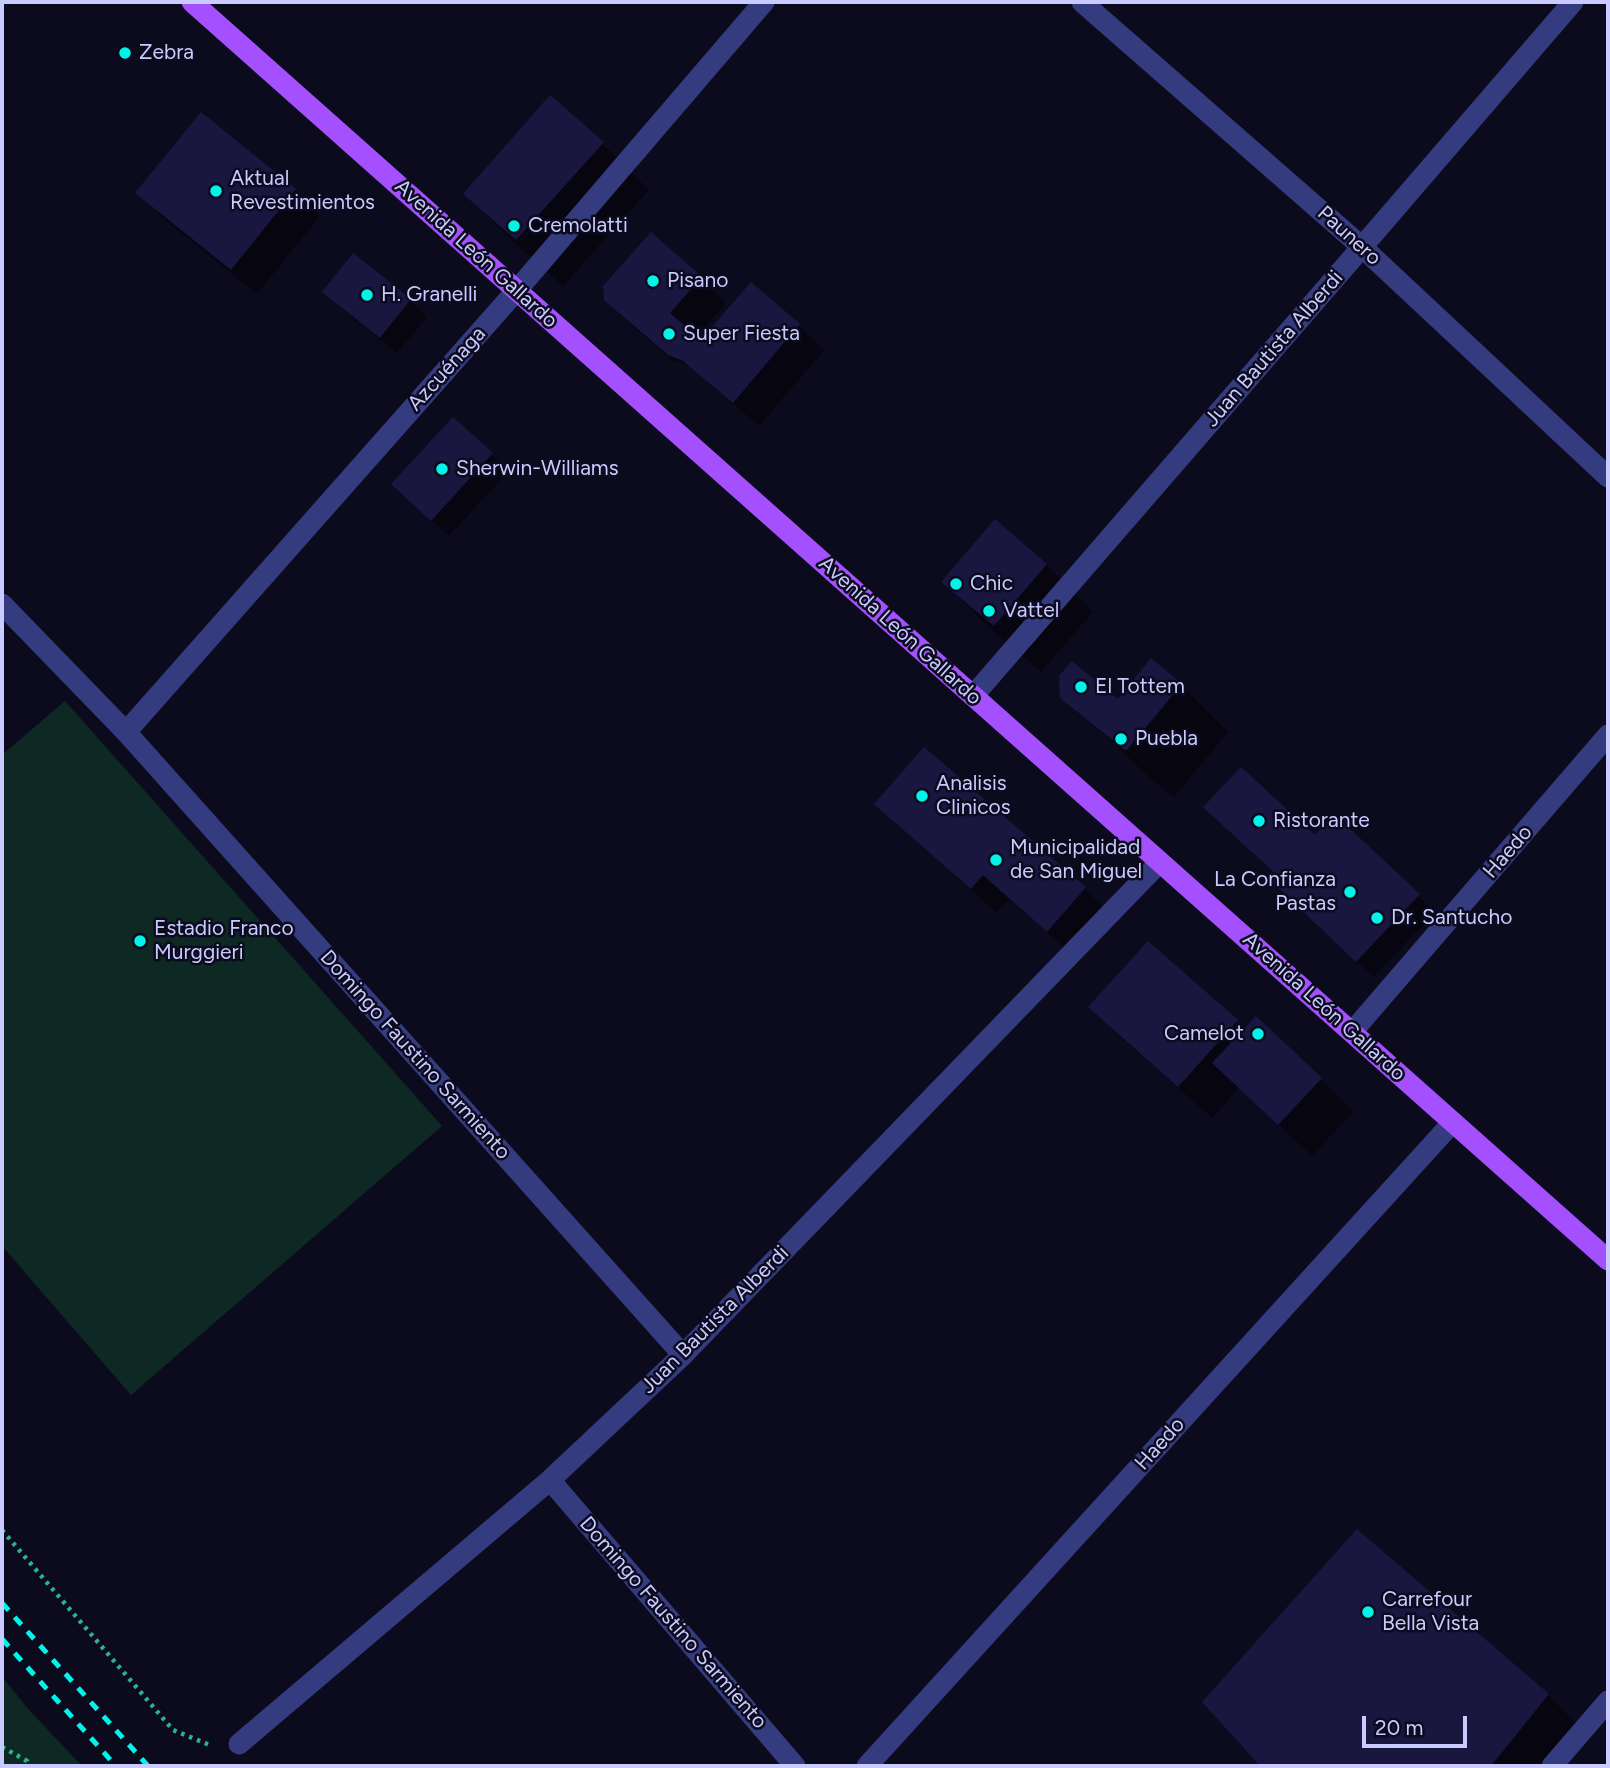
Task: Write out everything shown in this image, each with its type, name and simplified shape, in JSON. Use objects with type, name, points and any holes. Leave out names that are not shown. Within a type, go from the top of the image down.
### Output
[{"type":"main road","name":"Avenida León Gallardo","points":[[192,2],[1608,1259]]},
{"type":"street","name":"Azcuénaga","points":[[126,732],[517,290],[764,2]]},
{"type":"street","name":"Paunero","points":[[1082,2],[1363,247],[1608,477]]},
{"type":"street","name":"Juan Bautista Alberdi","points":[[973,696],[1573,2]]},
{"type":"street","name":"Domingo Faustino Sarmiento","points":[[2,604],[126,732],[683,1355]]},
{"type":"street","name":"Haedo","points":[[1352,1032],[1608,735]]},
{"type":"street","name":"Juan Bautista Alberdi","points":[[239,1744],[551,1480],[683,1355],[1160,862]]},
{"type":"street","name":"Haedo","points":[[867,1766],[1453,1122]]},
{"type":"street","name":"Domingo Faustino Sarmiento","points":[[551,1480],[796,1766]]},
{"type":"street","points":[[1552,1766],[1608,1701]]},
{"type":"path","points":[[2,1530],[173,1730],[219,1749],[239,1744]]},
{"type":"path","points":[[2,1747],[27,1761],[27,1766]]},
{"type":"green space","name":"Estadio Franco Murggieri","points":[[65,701],[442,1126],[131,1395],[2,1246],[2,755]]},
{"type":"green space","points":[[2,1677],[30,1711],[82,1766],[2,1766]]},
{"type":"building","points":[[550,95],[604,142],[516,240],[463,194]]},
{"type":"building","name":"Aktual Revestimientos","points":[[201,112],[296,189],[231,270],[135,193]]},
{"type":"building","points":[[651,232],[702,277],[670,313],[690,330],[705,335],[751,282],[800,324],[733,403],[683,361],[668,355],[604,300],[603,286]]},
{"type":"building","name":"H. Granelli","points":[[353,253],[411,299],[380,338],[322,292]]},
{"type":"building","name":"Sherwin-Williams","points":[[453,417],[493,453],[431,521],[391,484]]},
{"type":"building","points":[[995,519],[1047,564],[994,626],[941,582]]},
{"type":"building","points":[[1151,658],[1182,684],[1126,751],[1060,698],[1059,676],[1072,661],[1118,699]]},
{"type":"building","name":"Municipalidad de San Miguel","points":[[924,747],[1086,887],[1047,932],[983,875],[971,889],[874,804]]},
{"type":"building","points":[[1241,767],[1315,835],[1335,815],[1420,894],[1356,962],[1272,882],[1278,876],[1203,807]]},
{"type":"building","points":[[1148,941],[1238,1020],[1178,1087],[1088,1007]]},
{"type":"building","points":[[1256,1016],[1322,1078],[1278,1125],[1212,1063]]},
{"type":"building","name":"Carrefour Bella Vista","points":[[1357,1529],[1549,1694],[1491,1766],[1260,1766],[1202,1702]]},
{"type":"railway","points":[[2,1603],[148,1766]]},
{"type":"railway","points":[[2,1639],[116,1766]]},
{"type":"place","name":"Zebra","points":[[125,53]]},
{"type":"place","name":"Aktual Revestimientos","points":[[216,191]]},
{"type":"place","name":"Cremolatti","points":[[514,226]]},
{"type":"place","name":"Pisano","points":[[653,281]]},
{"type":"place","name":"H. Granelli","points":[[367,295]]},
{"type":"place","name":"Super Fiesta","points":[[669,334]]},
{"type":"place","name":"Sherwin-Williams","points":[[442,469]]},
{"type":"place","name":"Chic","points":[[956,584]]},
{"type":"place","name":"Vattel","points":[[989,611]]},
{"type":"place","name":"El Tottem","points":[[1081,687]]},
{"type":"place","name":"Puebla","points":[[1121,739]]},
{"type":"place","name":"Analisis Clinicos","points":[[922,796]]},
{"type":"place","name":"Ristorante","points":[[1259,821]]},
{"type":"place","name":"Municipalidad de San Miguel","points":[[996,860]]},
{"type":"place","name":"La Confianza Pastas","points":[[1350,892]]},
{"type":"place","name":"Dr. Santucho","points":[[1377,918]]},
{"type":"place","name":"Estadio Franco Murggieri","points":[[140,941]]},
{"type":"place","name":"Camelot","points":[[1258,1034]]},
{"type":"place","name":"Carrefour Bella Vista","points":[[1368,1612]]}]
